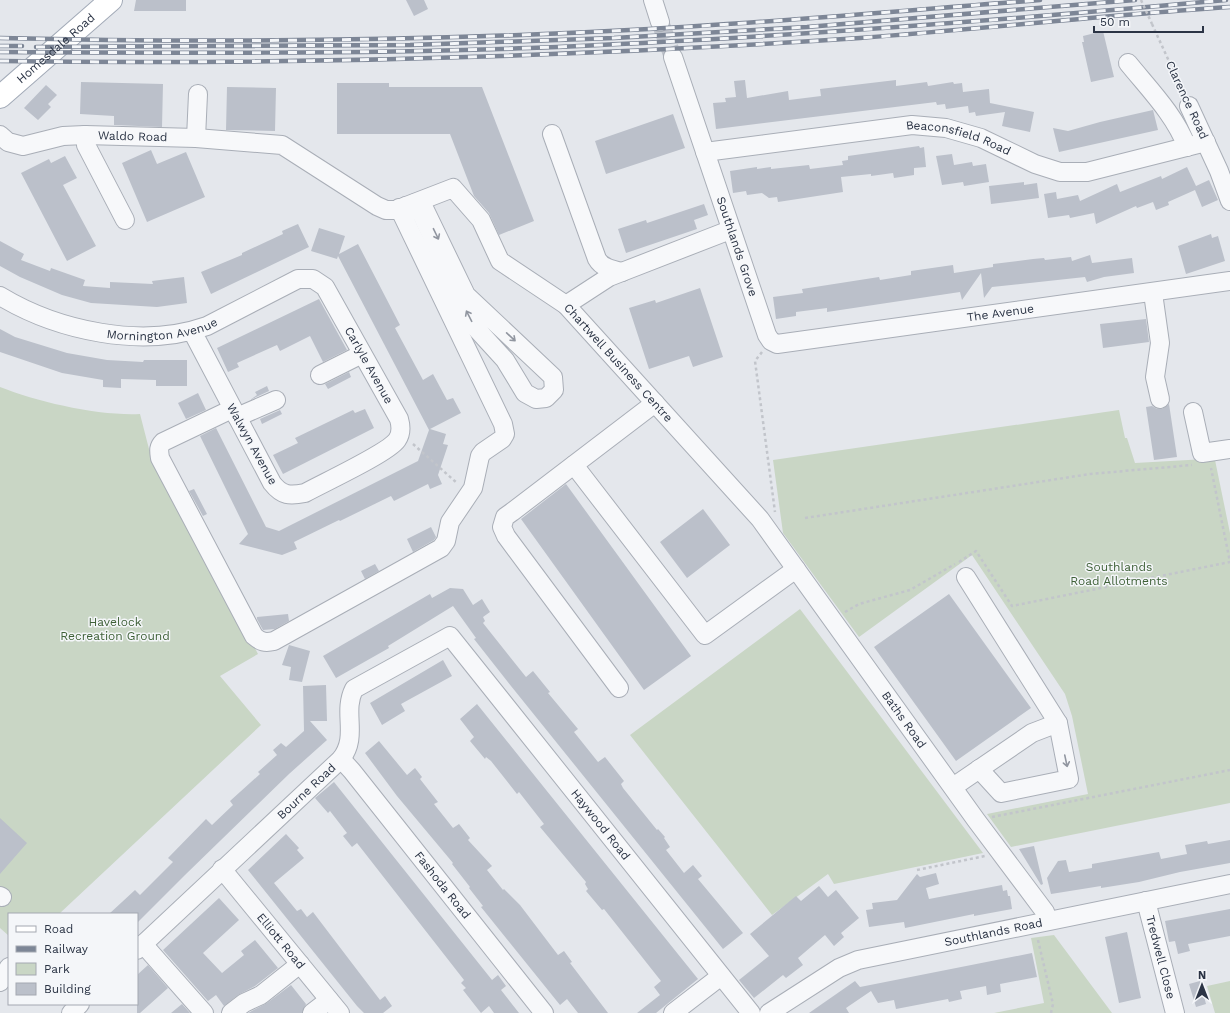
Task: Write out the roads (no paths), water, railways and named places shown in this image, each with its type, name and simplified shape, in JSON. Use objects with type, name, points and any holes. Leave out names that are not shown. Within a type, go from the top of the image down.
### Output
[{"type":"main road","name":"Homesdale Road","points":[[0,97],[111,0]]},
{"type":"street","points":[[653,0],[660,22]]},
{"type":"street","name":"Southlands Grove","points":[[673,57],[730,230],[767,335],[771,341]]},
{"type":"street","points":[[1128,63],[1171,116],[1182,134],[1187,147]]},
{"type":"street","points":[[196,138],[198,94]]},
{"type":"street","name":"Clarence Road","points":[[1189,106],[1206,142],[1230,201]]},
{"type":"street","name":"Beaconsfield Road","points":[[705,152],[912,124],[946,128],[981,138],[1035,164],[1060,172],[1087,172],[1206,142]]},
{"type":"street","points":[[552,134],[597,259],[600,264],[612,270],[622,272]]},
{"type":"street","name":"Waldo Road","points":[[0,135],[15,145],[23,146],[63,136],[85,135],[196,138],[282,145],[377,206],[386,210],[407,206]]},
{"type":"street","points":[[85,135],[86,145],[125,220]]},
{"type":"street","points":[[407,206],[453,188],[481,220],[500,261],[566,305]]},
{"type":"street","points":[[407,206],[423,206],[466,295],[553,377],[554,390],[546,398],[536,398],[525,393],[505,360],[473,325],[421,213],[407,206]]},
{"type":"street","points":[[276,400],[234,413],[163,442],[159,451],[160,458],[254,636],[259,640],[266,642],[274,641],[441,548],[446,541],[450,522],[473,488],[480,456],[483,452],[502,439],[505,434],[503,424],[407,206]]},
{"type":"street","name":"Chartwell Business Centre","points":[[730,230],[609,277],[566,305],[655,403],[768,518]]},
{"type":"street","name":"Mornington Avenue","points":[[0,296],[17,306],[51,320],[98,333],[116,335],[171,335],[192,331],[207,326],[298,279],[305,278],[320,282]]},
{"type":"street","name":"The Avenue","points":[[771,341],[777,344],[788,343],[1230,281]]},
{"type":"street","name":"Carlyle Avenue","points":[[320,282],[325,287],[399,419],[401,427],[393,443]]},
{"type":"street","points":[[1153,293],[1160,343],[1155,377],[1160,399]]},
{"type":"street","name":"Walwyn Avenue","points":[[192,331],[234,413],[272,483],[278,491],[289,495],[305,493],[393,443]]},
{"type":"street","points":[[320,375],[362,354]]},
{"type":"street","points":[[619,688],[506,536],[502,527],[505,517],[655,403]]},
{"type":"street","points":[[1193,412],[1202,452],[1230,449]]},
{"type":"street","points":[[574,465],[705,635],[796,569]]},
{"type":"street","name":"Baths Road","points":[[768,518],[796,569],[976,820],[1045,912],[1041,922]]},
{"type":"street","points":[[966,577],[1058,723],[1069,779],[1001,793],[980,769]]},
{"type":"street","name":"Bourne Road","points":[[140,947],[341,759],[348,750],[350,740],[349,702],[354,689],[450,636]]},
{"type":"street","name":"Haywood Road","points":[[450,636],[751,1013]]},
{"type":"street","points":[[953,787],[1032,733],[1058,723]]},
{"type":"street","name":"Fashoda Road","points":[[341,759],[544,1013]]},
{"type":"street","name":"Elliott Road","points":[[222,869],[334,1007]]},
{"type":"street","name":"Southlands Road","points":[[769,1013],[839,968],[858,960],[1230,884]]},
{"type":"street","name":"Tredwell Close","points":[[1146,901],[1175,1013]]},
{"type":"street","points":[[140,947],[204,1013]]},
{"type":"street","points":[[231,1013],[244,1003],[261,994],[300,964]]},
{"type":"street","points":[[0,982],[8,969]]},
{"type":"street","points":[[673,1013],[721,976]]},
{"type":"street","points":[[71,1013],[79,1005]]},
{"type":"street","points":[[312,1013],[334,1007]]},
{"type":"tunnel","points":[[660,22],[673,57]]},
{"type":"railway","points":[[0,38],[243,41],[487,36],[698,26],[1040,0]]},
{"type":"railway","points":[[36,47],[410,45],[614,38],[807,27],[1135,0]]},
{"type":"railway","points":[[0,52],[332,52],[530,48],[704,40],[1052,15],[1226,0]]},
{"type":"railway","points":[[0,61],[215,62],[537,55],[752,45],[860,38],[1230,7]]},
{"type":"railway","points":[[0,46],[22,46]]},
{"type":"park label","name":"Southlands Road Allotments","points":[[1119,574]]},
{"type":"park label","name":"Havelock Recreation Ground","points":[[115,629]]}]
